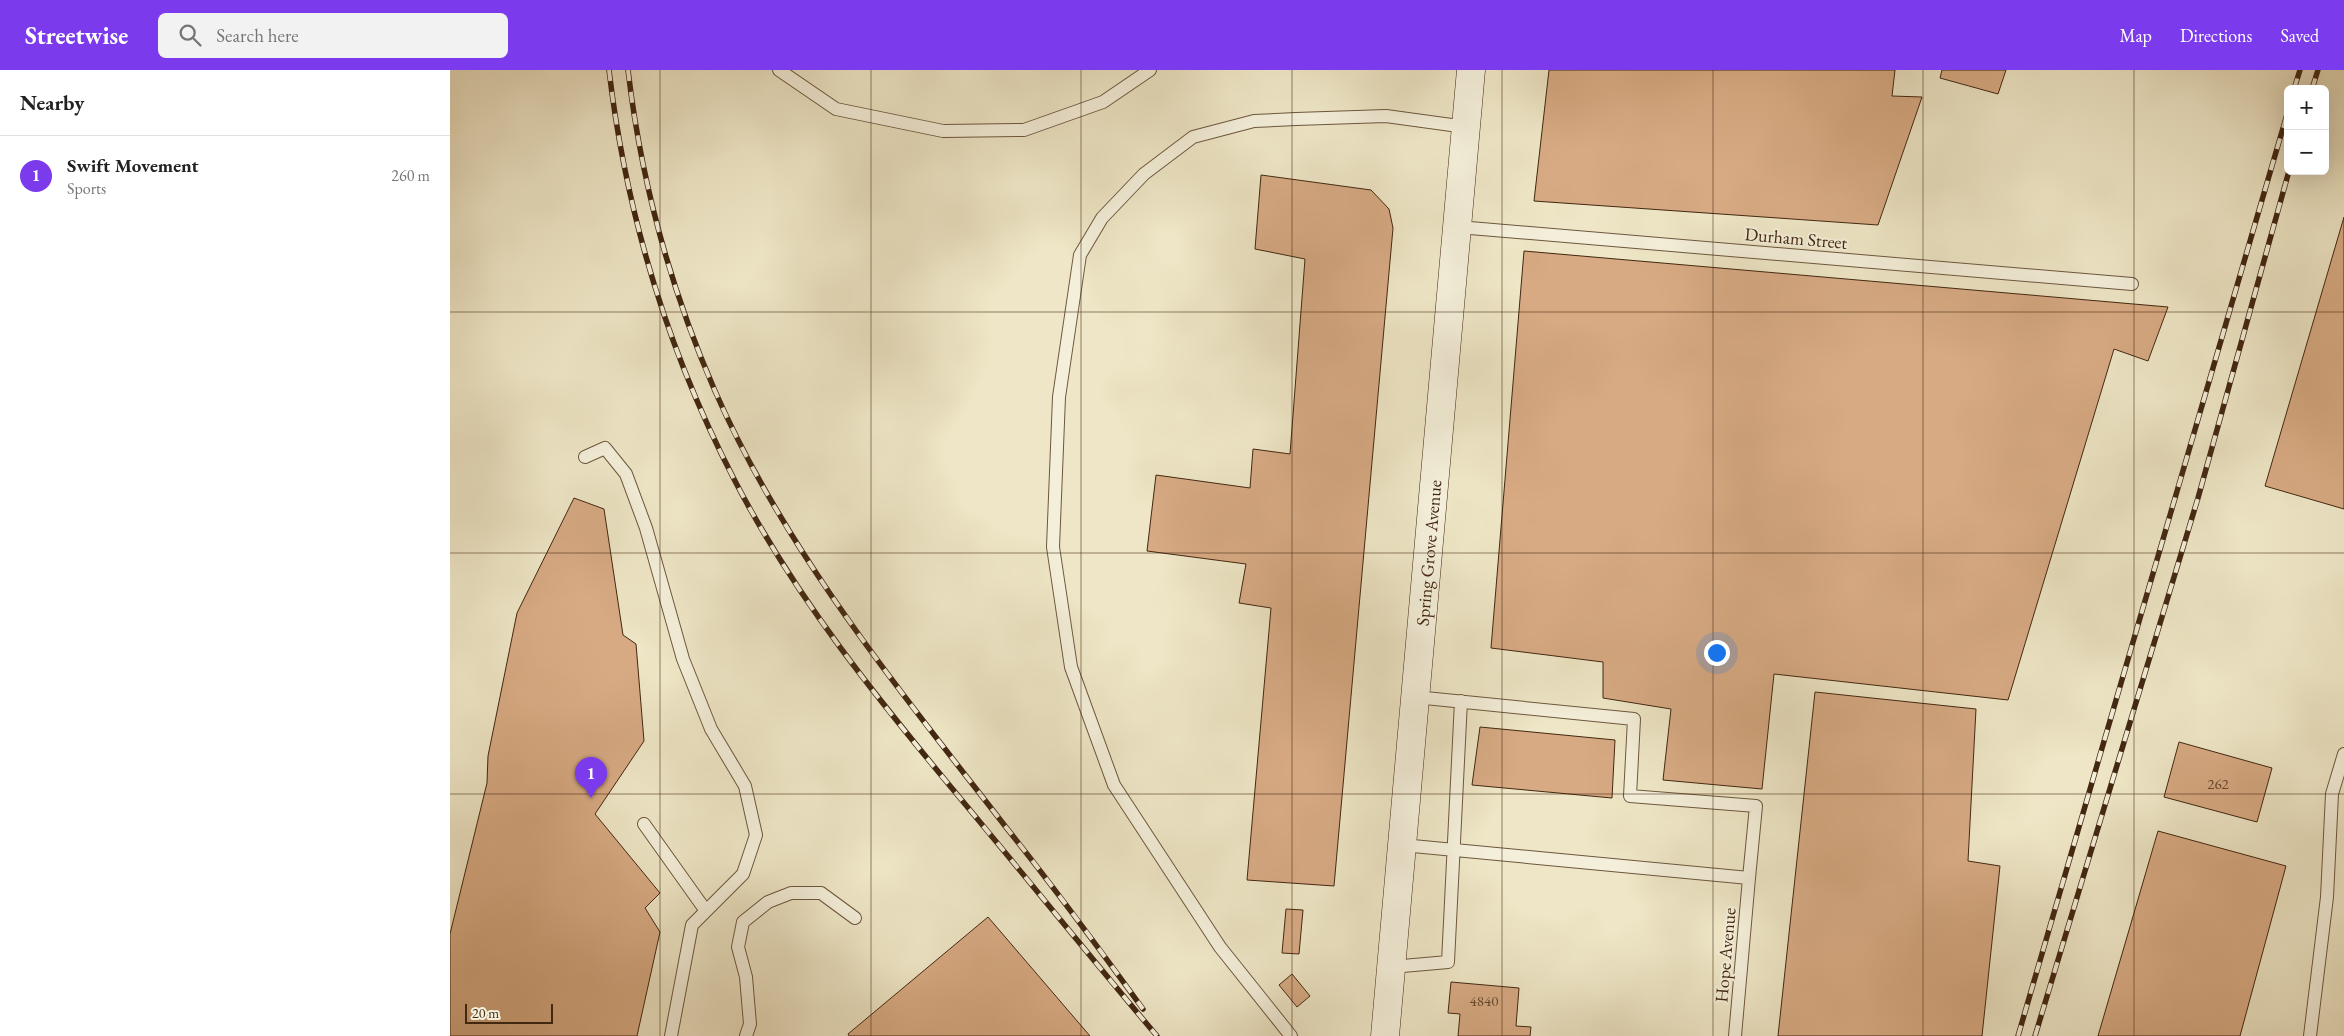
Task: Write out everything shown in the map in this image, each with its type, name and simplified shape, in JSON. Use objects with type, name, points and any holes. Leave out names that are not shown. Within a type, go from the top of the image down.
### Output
[{"type":"main road","name":"Spring Grove Avenue","points":[[1385,1036],[1471,70]]},
{"type":"lane","points":[[779,70],[836,109],[943,131],[1024,130],[1103,102],[1150,70]]},
{"type":"lane","points":[[1291,1036],[1220,947],[1114,785],[1071,667],[1053,547],[1059,397],[1080,255],[1102,218],[1144,174],[1193,137],[1254,121],[1296,119],[1386,116],[1466,126]]},
{"type":"lane","name":"Durham Street","points":[[1458,227],[2132,284]]},
{"type":"lane","points":[[585,457],[605,448],[626,474],[646,528],[683,659],[711,730],[745,786],[756,835],[743,874],[692,925],[671,1036]]},
{"type":"lane","points":[[1391,967],[1448,962],[1461,702],[1415,697]]},
{"type":"lane","name":"Hope Avenue","points":[[1461,702],[1634,719],[1630,796],[1756,806],[1735,1036]]},
{"type":"lane","points":[[2310,1036],[2327,898],[2332,794],[2344,754]]},
{"type":"lane","points":[[644,824],[706,911]]},
{"type":"lane","points":[[1402,845],[1749,878]]},
{"type":"lane","points":[[746,1036],[750,1024],[746,977],[738,947],[743,922],[768,902],[792,893],[821,893],[855,918]]},
{"type":"building","points":[[1549,70],[1895,70],[1892,96],[1922,97],[1878,225],[1534,201]]},
{"type":"building","points":[[1942,70],[2006,70],[1998,94],[1940,78]]},
{"type":"building","points":[[1261,175],[1371,190],[1389,209],[1393,228],[1334,886],[1247,880],[1271,608],[1239,603],[1246,564],[1147,551],[1156,475],[1250,488],[1253,449],[1290,454],[1305,259],[1255,249]]},
{"type":"building","points":[[2344,217],[2344,509],[2265,486]]},
{"type":"building","points":[[1524,251],[2168,307],[2148,361],[2114,349],[2008,700],[1774,674],[1762,789],[1663,780],[1671,709],[1603,698],[1603,662],[1491,648]]},
{"type":"building","points":[[574,498],[604,509],[623,635],[636,644],[644,741],[595,814],[660,893],[645,908],[660,932],[637,1036],[450,1036],[450,934],[487,783],[488,756],[517,613]]},
{"type":"building","points":[[1815,692],[1976,709],[1968,861],[2000,866],[1982,1036],[1778,1036]]},
{"type":"building","points":[[1480,727],[1615,740],[1612,798],[1472,785]]},
{"type":"building","points":[[2179,742],[2272,768],[2257,822],[2164,797]]},
{"type":"building","points":[[2158,831],[2286,866],[2240,1036],[2098,1036]]},
{"type":"building","points":[[1286,909],[1303,910],[1299,954],[1282,953]]},
{"type":"building","points":[[988,917],[1090,1036],[849,1036],[848,1034]]},
{"type":"building","points":[[1292,974],[1310,996],[1297,1007],[1279,985]]},
{"type":"building","points":[[1451,982],[1519,988],[1516,1026],[1531,1027],[1530,1036],[1458,1036],[1460,1014],[1448,1013]]},
{"type":"railway","points":[[609,70],[626,177],[653,281],[689,383],[735,481],[759,525],[812,608],[871,688],[933,766],[1157,1036]]},
{"type":"railway","points":[[628,70],[649,193],[671,273],[699,352],[743,450],[809,563],[846,617],[924,722],[1058,894],[1143,1009]]},
{"type":"railway","points":[[2295,85],[2300,70]]},
{"type":"railway","points":[[2313,85],[2318,70]]},
{"type":"railway","points":[[2018,1036],[2284,125]]},
{"type":"railway","points":[[2035,1036],[2198,498],[2288,175]]},
{"type":"place","name":"Swift Movement","points":[[591,798]]}]
